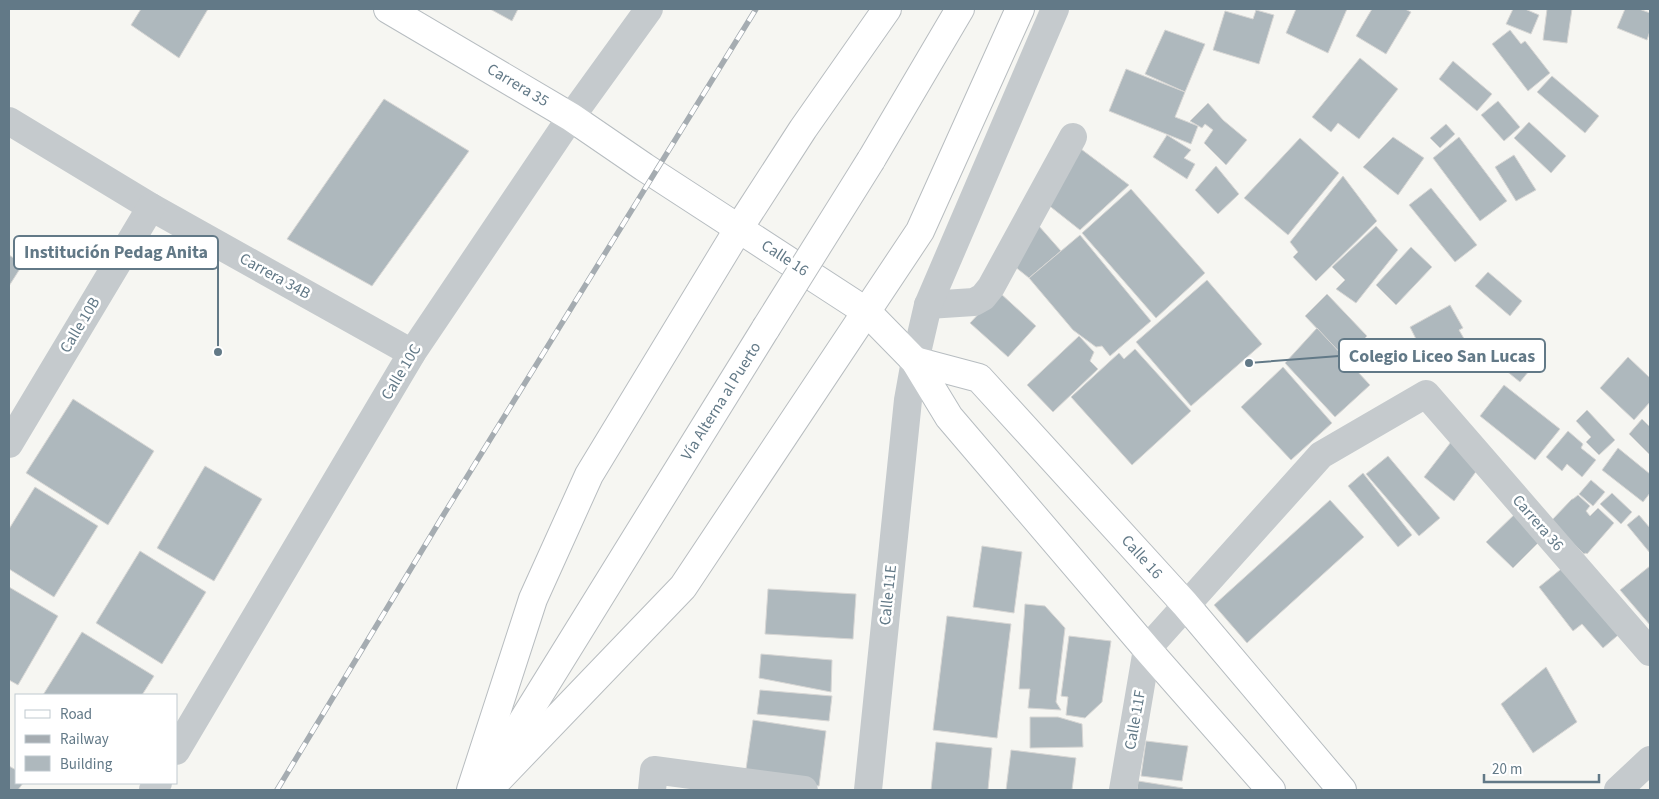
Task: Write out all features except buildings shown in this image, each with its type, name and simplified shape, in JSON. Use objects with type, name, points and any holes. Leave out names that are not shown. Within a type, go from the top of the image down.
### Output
[{"type":"main road","name":"Carrera 35","points":[[388,9],[572,117],[644,168]]},
{"type":"main road","points":[[472,790],[533,599],[590,474],[739,228],[803,129],[887,9]]},
{"type":"main road","name":"Vía Alterna al Puerto","points":[[479,790],[871,160],[960,9]]},
{"type":"main road","points":[[488,790],[683,587],[920,231],[1020,9]]},
{"type":"main road","name":"Calle 16","points":[[644,168],[867,312],[915,361],[949,417],[1147,649],[1271,790]]},
{"type":"main road","name":"Calle 16","points":[[915,361],[978,378],[1186,604],[1342,790]]},
{"type":"street","name":"Calle 10C","points":[[178,748],[412,353],[572,117],[649,9]]},
{"type":"street","name":"Calle 11E","points":[[868,790],[908,400],[928,305],[1055,9]]},
{"type":"street","name":"Carrera 34B","points":[[9,121],[151,207],[412,353]]},
{"type":"street","points":[[928,305],[974,302],[992,286],[1073,137]]},
{"type":"street","name":"Calle 10B","points":[[9,444],[151,207]]},
{"type":"street","name":"Carrera 36","points":[[1186,604],[1321,455],[1426,394],[1650,652]]},
{"type":"street","points":[[1147,649],[1186,604]]},
{"type":"street","name":"Calle 11F","points":[[1123,790],[1147,649]]},
{"type":"street","points":[[1618,790],[1650,760]]},
{"type":"street","points":[[653,780],[804,790]]},
{"type":"railway","points":[[277,790],[444,514],[756,9]]},
{"type":"place","name":"Institución Pedag Anita","points":[[218,352]]},
{"type":"place","name":"Colegio Liceo San Lucas","points":[[1249,363]]}]
